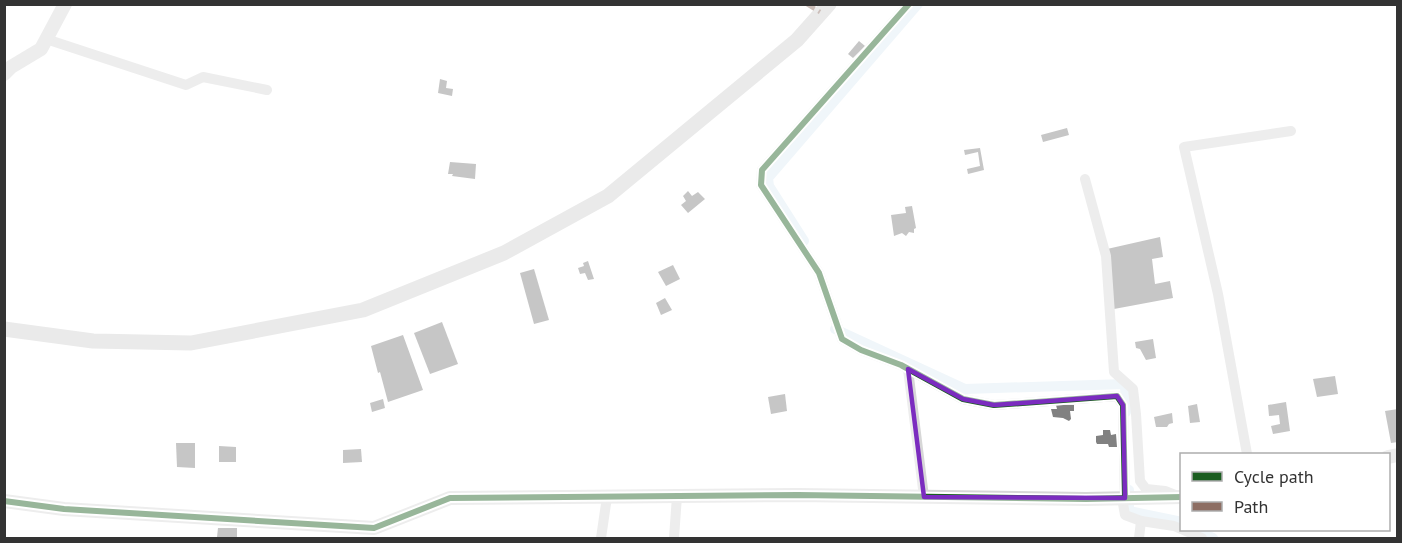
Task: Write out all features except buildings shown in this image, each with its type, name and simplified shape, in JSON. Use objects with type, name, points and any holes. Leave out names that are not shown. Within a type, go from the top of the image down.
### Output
[{"type":"main road","points":[[4,329],[93,341],[191,343],[363,310],[504,253],[608,196],[797,40],[830,4]]},
{"type":"street","points":[[7,68],[41,49],[65,4]]},
{"type":"street","points":[[909,4],[762,170],[761,185],[819,273],[842,339],[861,350],[908,369],[963,399],[994,405],[1117,396],[1123,405],[1125,515],[1141,521],[1180,529]]},
{"type":"street","points":[[46,39],[186,85],[203,77],[267,90]]},
{"type":"street","points":[[1247,453],[1218,294],[1184,147],[1291,131]]},
{"type":"street","points":[[1085,179],[1106,256],[1114,372],[1133,389],[1140,481],[1146,489],[1165,491],[1180,497]]},
{"type":"street","points":[[908,369],[924,496]]},
{"type":"street","points":[[674,538],[677,496]]},
{"type":"street","points":[[601,538],[607,497]]},
{"type":"street","points":[[4,501],[64,509],[373,533],[450,498],[1180,497]]},
{"type":"street","points":[[1139,538],[1141,521]]},
{"type":"street","points":[[1186,531],[1202,538]]},
{"type":"highlighted area","points":[[908,369],[963,399],[994,405],[1117,396],[1123,405],[1125,498],[924,497]]},
{"type":"waterway","points":[[804,241],[769,186],[768,178],[918,4]]},
{"type":"waterway","points":[[835,329],[965,389],[1125,384],[1126,412]]},
{"type":"waterway","points":[[1129,490],[1129,511],[1180,522]]},
{"type":"waterway","points":[[1198,531],[1213,538]]},
{"type":"marked path","points":[[807,4],[820,12]]},
{"type":"cycle path","points":[[909,4],[762,170],[761,185],[819,273],[842,339],[861,350],[901,365],[963,399],[994,405],[1117,396],[1123,405],[1125,498]]},
{"type":"cycle path","points":[[4,501],[64,509],[374,528],[450,498],[798,495],[1086,499],[1180,497]]}]
